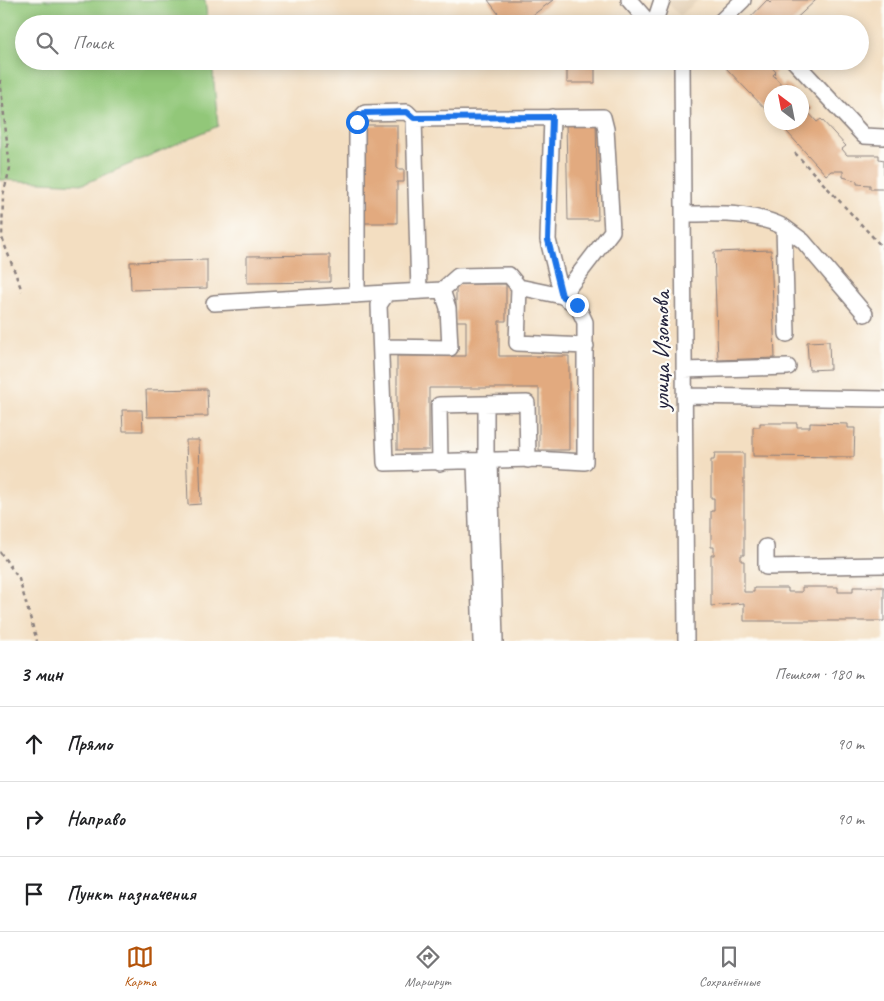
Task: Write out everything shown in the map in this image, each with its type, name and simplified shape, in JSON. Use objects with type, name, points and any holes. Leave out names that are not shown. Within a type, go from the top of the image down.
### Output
[{"type":"street","points":[[629,0],[642,15]]},
{"type":"street","points":[[657,15],[662,0]]},
{"type":"street","points":[[727,15],[743,0]]},
{"type":"street","name":"улица Изотова","points":[[682,70],[686,641]]},
{"type":"street","points":[[802,70],[864,136],[884,137]]},
{"type":"street","points":[[357,295],[357,122],[365,113],[407,112],[414,118],[603,117],[606,129],[612,231],[562,296]]},
{"type":"street","points":[[552,117],[548,240],[562,296]]},
{"type":"street","points":[[414,118],[419,291]]},
{"type":"street","points":[[683,214],[746,214],[767,218],[784,227],[803,241],[864,314]]},
{"type":"street","points":[[784,227],[787,334]]},
{"type":"street","points":[[214,303],[419,291],[442,290],[458,276],[509,275],[519,287],[562,296],[577,305],[585,322],[585,462],[528,460],[385,463],[379,306],[387,293]]},
{"type":"street","points":[[519,287],[517,343],[586,346]]},
{"type":"street","points":[[381,347],[450,348],[448,308],[442,290]]},
{"type":"street","points":[[684,370],[788,366]]},
{"type":"street","points":[[684,396],[884,399]]},
{"type":"street","points":[[481,641],[486,404]]},
{"type":"street","points":[[440,463],[439,405],[527,404],[528,460]]},
{"type":"street","points":[[484,462],[495,641]]},
{"type":"street","points":[[766,547],[766,567],[884,565]]},
{"type":"path","points":[[0,80],[10,168],[3,195],[2,238],[22,291]]},
{"type":"path","points":[[795,153],[884,249]]},
{"type":"path","points":[[0,552],[19,579],[37,641]]},
{"type":"shaded area","points":[[665,0],[698,0],[681,15]]},
{"type":"green space","points":[[0,0],[205,0],[207,15],[15,15],[15,70],[213,70],[218,126],[84,184],[0,180]]},
{"type":"building","points":[[488,0],[553,0],[533,15],[499,15]]},
{"type":"building","points":[[767,0],[770,3],[773,0],[816,0],[800,15],[753,15]]},
{"type":"building","points":[[567,70],[595,70],[595,83],[567,83]]},
{"type":"building","points":[[728,70],[774,70],[776,72],[773,75],[782,85],[764,85],[764,108]]},
{"type":"building","points":[[809,113],[817,122],[821,119],[846,146],[842,149],[847,155],[879,155],[879,159],[884,160],[884,189],[870,189],[870,185],[857,184],[857,181],[843,177],[843,171],[831,171],[826,175],[785,130],[809,130]]},
{"type":"building","points":[[596,121],[598,220],[568,220],[566,122]]},
{"type":"building","points":[[365,125],[397,125],[397,169],[404,169],[404,182],[397,182],[397,223],[365,223]]},
{"type":"building","points":[[771,250],[775,358],[718,360],[714,252]]},
{"type":"building","points":[[330,255],[330,282],[247,283],[247,256]]},
{"type":"building","points":[[207,260],[207,288],[131,290],[130,262]]},
{"type":"building","points":[[456,284],[506,284],[506,321],[499,321],[499,356],[569,356],[569,450],[539,450],[539,388],[429,388],[429,450],[397,450],[397,356],[466,356],[466,321],[456,321]]},
{"type":"building","points":[[829,341],[830,369],[809,370],[807,342]]},
{"type":"building","points":[[207,389],[208,416],[147,417],[146,390]]},
{"type":"building","points":[[122,410],[142,410],[143,431],[123,431]]},
{"type":"building","points":[[760,423],[797,423],[797,427],[810,427],[810,423],[848,424],[848,428],[855,428],[854,457],[753,456],[753,427],[760,427]]},
{"type":"building","points":[[186,440],[199,440],[201,504],[188,505]]},
{"type":"building","points":[[715,453],[744,453],[744,555],[741,555],[741,561],[744,561],[744,592],[754,592],[754,588],[788,588],[788,592],[802,592],[802,587],[838,587],[838,592],[853,592],[853,587],[884,587],[884,621],[744,621],[744,603],[711,606],[711,555],[714,555],[714,547],[711,547],[711,511],[714,511],[714,498],[711,498],[711,460],[714,460]]},
{"type":"route","points":[[357,122],[365,113],[407,112],[414,118],[552,117],[548,240],[562,296],[577,305]]}]
